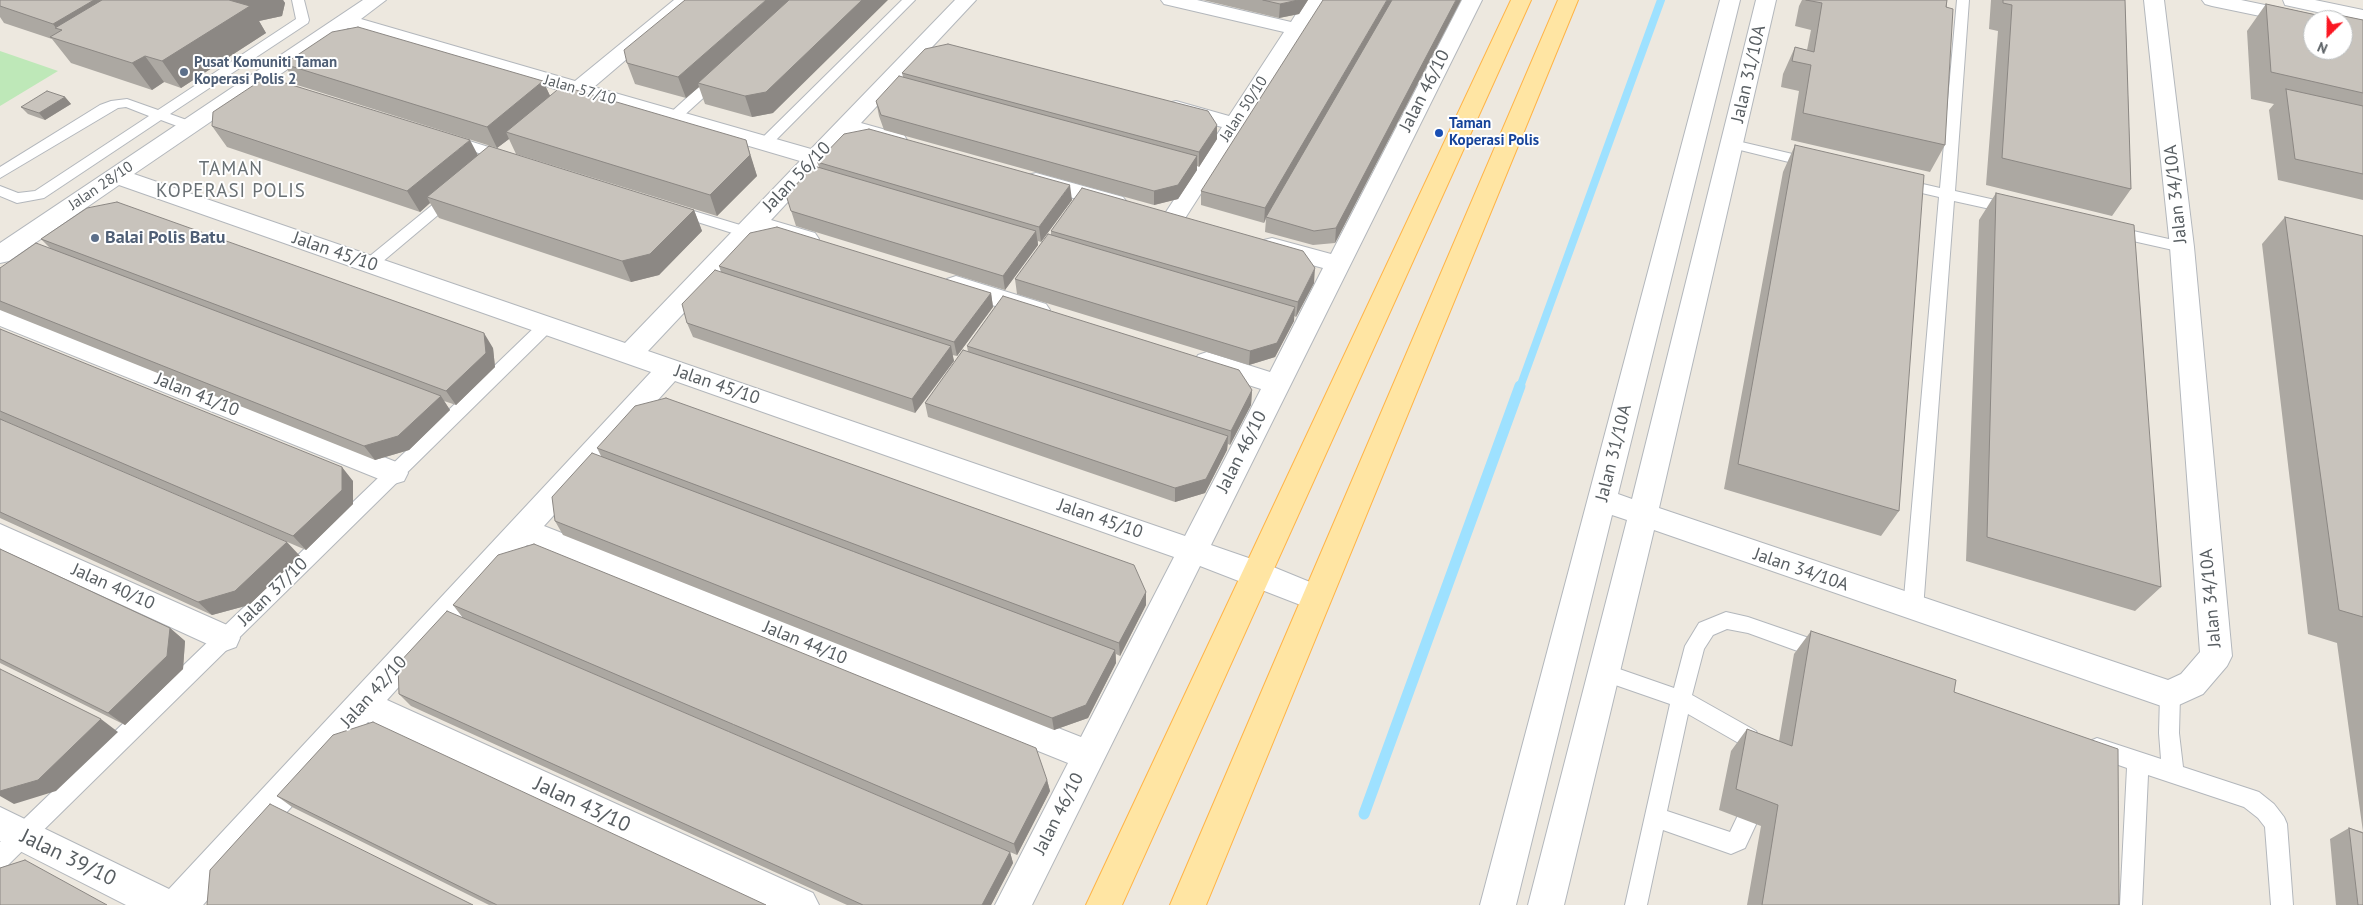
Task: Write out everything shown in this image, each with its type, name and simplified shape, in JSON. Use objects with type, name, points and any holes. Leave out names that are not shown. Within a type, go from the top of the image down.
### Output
[{"type":"main road","points":[[1104,905],[1521,0]]},
{"type":"main road","points":[[1191,904],[1316,598],[1568,0]]},
{"type":"street","name":"Jalan 28/10","points":[[0,255],[190,126],[268,82],[299,52],[376,0]]},
{"type":"street","points":[[572,95],[686,0]]},
{"type":"street","name":"Jalan 56/10","points":[[629,355],[846,126],[934,46],[966,0]]},
{"type":"street","points":[[1171,0],[1296,29]]},
{"type":"street","name":"Jalan 50/10","points":[[1015,174],[1164,216],[1235,124],[1315,0]]},
{"type":"street","name":"Jalan 46/10","points":[[1014,905],[1472,0]]},
{"type":"street","name":"Jalan 31/10A","points":[[1498,905],[1730,0]]},
{"type":"street","name":"Jalan 31/10A","points":[[1546,905],[1605,673],[1766,0]]},
{"type":"street","name":"Jalan 34/10A","points":[[1602,500],[2170,695],[2192,684],[2216,656],[2182,247],[2154,0]]},
{"type":"street","points":[[2212,0],[2303,20]]},
{"type":"street","points":[[2288,0],[2363,16]]},
{"type":"street","name":"Jalan 57/10","points":[[344,21],[572,95],[674,117],[816,158]]},
{"type":"street","points":[[1160,104],[1235,124]]},
{"type":"street","points":[[846,126],[921,148]]},
{"type":"street","name":"Jalan 45/10","points":[[116,176],[1256,573],[1316,598]]},
{"type":"street","points":[[750,227],[830,246]]},
{"type":"street","points":[[1256,241],[1338,264]]},
{"type":"street","points":[[935,278],[1058,316]]},
{"type":"street","name":"Jalan 41/10","points":[[0,316],[394,473]]},
{"type":"street","points":[[1182,355],[1277,384]]},
{"type":"street","name":"Jalan 42/10","points":[[179,905],[670,369]]},
{"type":"street","name":"Jalan 44/10","points":[[522,530],[1089,756]]},
{"type":"street","name":"Jalan 40/10","points":[[0,536],[225,638]]},
{"type":"street","name":"Jalan 43/10","points":[[363,704],[801,905]]},
{"type":"street","name":"Jalan 39/10","points":[[7,839],[163,905]]},
{"type":"lane","points":[[0,191],[18,198],[39,194],[303,20],[298,0]]},
{"type":"lane","points":[[765,143],[908,0]]},
{"type":"lane","points":[[1913,608],[1963,0]]},
{"type":"lane","points":[[269,43],[299,52]]},
{"type":"lane","points":[[674,117],[731,65]]},
{"type":"lane","points":[[0,173],[104,108],[127,103],[190,126]]},
{"type":"lane","points":[[435,135],[519,161]]},
{"type":"lane","points":[[486,167],[515,143]]},
{"type":"lane","points":[[1733,144],[1830,167]]},
{"type":"lane","points":[[1889,181],[2032,214]]},
{"type":"lane","points":[[370,264],[464,186]]},
{"type":"lane","points":[[660,206],[750,227]]},
{"type":"lane","points":[[2098,228],[2182,247]]},
{"type":"lane","name":"Jalan 37/10","points":[[7,839],[225,638],[546,326]]},
{"type":"lane","points":[[1636,905],[1681,699],[1695,646],[1706,629],[1726,620],[1748,625],[1841,658]]},
{"type":"lane","points":[[1605,673],[1681,699],[1749,738],[1756,748],[1758,761]]},
{"type":"lane","points":[[2170,695],[2173,774]]},
{"type":"lane","points":[[2082,743],[2251,799],[2276,824],[2282,905]]},
{"type":"lane","points":[[2131,905],[2138,762]]},
{"type":"lane","points":[[1656,817],[1731,843],[1737,841],[1746,820]]},
{"type":"green space","points":[[0,51],[58,71],[0,106]]},
{"type":"building","points":[[0,0],[94,0],[53,24],[0,6]]},
{"type":"building","points":[[102,0],[229,0],[250,6],[162,61],[145,56],[132,63],[50,37],[62,30],[55,28]]},
{"type":"building","points":[[685,0],[766,0],[678,77],[627,63],[624,50]]},
{"type":"building","points":[[789,0],[862,0],[766,92],[745,96],[698,83]]},
{"type":"building","points":[[1263,0],[1298,0],[1280,4]]},
{"type":"building","points":[[1323,0],[1387,0],[1265,208],[1201,191]]},
{"type":"building","points":[[1392,0],[1456,0],[1336,228],[1314,231],[1266,217]]},
{"type":"building","points":[[1806,0],[1947,0],[1946,7],[1953,9],[1945,145],[1803,113],[1811,65],[1792,61],[1795,47],[1814,52],[1822,3]]},
{"type":"building","points":[[2003,0],[2125,0],[2131,189],[2002,158],[2012,5],[2003,3]]},
{"type":"building","points":[[2266,4],[2303,12],[2303,60],[2353,60],[2353,18],[2363,20],[2363,93],[2271,72]]},
{"type":"building","points":[[358,27],[543,81],[487,127],[284,64],[332,32]]},
{"type":"building","points":[[948,44],[1208,111],[1217,125],[1199,152],[902,73],[925,49]]},
{"type":"building","points":[[899,76],[1197,156],[1178,185],[1154,191],[881,115],[876,101]]},
{"type":"building","points":[[266,77],[470,140],[407,191],[212,126],[213,112]]},
{"type":"building","points":[[562,86],[746,140],[750,155],[710,195],[506,132]]},
{"type":"building","points":[[2286,89],[2363,106],[2363,174],[2295,159]]},
{"type":"building","points":[[47,91],[65,97],[39,113],[21,107]]},
{"type":"building","points":[[869,129],[1070,185],[1039,227],[817,162],[844,134]]},
{"type":"building","points":[[1795,145],[1924,175],[1899,511],[1738,464]]},
{"type":"building","points":[[489,146],[694,210],[650,254],[622,261],[427,197]]},
{"type":"building","points":[[814,166],[1036,231],[1003,276],[791,211],[786,195]]},
{"type":"building","points":[[1082,188],[1303,251],[1315,268],[1298,302],[1051,231]]},
{"type":"building","points":[[1996,193],[2134,225],[2161,587],[1987,537]]},
{"type":"building","points":[[117,202],[484,333],[486,353],[446,391],[41,239],[87,208]]},
{"type":"building","points":[[2285,217],[2363,236],[2363,617],[2339,610]]},
{"type":"building","points":[[777,227],[991,293],[954,342],[719,266],[750,233]]},
{"type":"building","points":[[1048,234],[1295,307],[1277,343],[1250,351],[1015,279]]},
{"type":"building","points":[[36,243],[441,396],[398,436],[364,446],[0,301],[0,268]]},
{"type":"building","points":[[715,270],[951,346],[912,399],[687,323],[682,304]]},
{"type":"building","points":[[1003,296],[1239,370],[1252,390],[1231,431],[967,346]]},
{"type":"building","points":[[0,329],[342,467],[342,490],[293,536],[0,411]]},
{"type":"building","points":[[963,350],[1228,436],[1206,479],[1175,488],[925,403]]},
{"type":"building","points":[[666,398],[1134,565],[1146,592],[1119,643],[597,448],[635,406]]},
{"type":"building","points":[[0,419],[287,542],[235,591],[198,602],[0,512]]},
{"type":"building","points":[[592,453],[1115,650],[1086,705],[1052,718],[555,521],[552,497]]},
{"type":"building","points":[[534,544],[1036,748],[1047,780],[1014,844],[453,605],[498,555]]},
{"type":"building","points":[[0,549],[170,628],[167,656],[108,713],[0,659]]},
{"type":"building","points":[[447,611],[1010,852],[982,905],[863,905],[399,694],[398,664]]},
{"type":"building","points":[[1811,631],[1956,680],[1954,692],[2118,749],[2119,905],[1762,905],[1778,805],[1736,789],[1747,729],[1792,746]]},
{"type":"building","points":[[0,669],[101,719],[38,780],[0,791]]},
{"type":"building","points":[[373,722],[766,905],[497,905],[277,796],[333,735]]},
{"type":"building","points":[[270,804],[473,905],[207,905],[210,870]]},
{"type":"building","points":[[2349,828],[2363,833],[2363,905],[2358,905]]},
{"type":"building","points":[[25,860],[107,905],[0,905],[0,868]]},
{"type":"waterway","points":[[1520,387],[1661,0]]},
{"type":"waterway","points":[[1364,814],[1520,386]]},
{"type":"place","name":"Pusat Komuniti Taman Koperasi Polis 2","points":[[184,72]]},
{"type":"place","name":"Taman Koperasi Polis","points":[[1439,133]]},
{"type":"place","name":"Balai Polis Batu","points":[[95,238]]},
{"type":"district","name":"TAMAN KOPERASI POLIS","points":[[231,181]]}]
